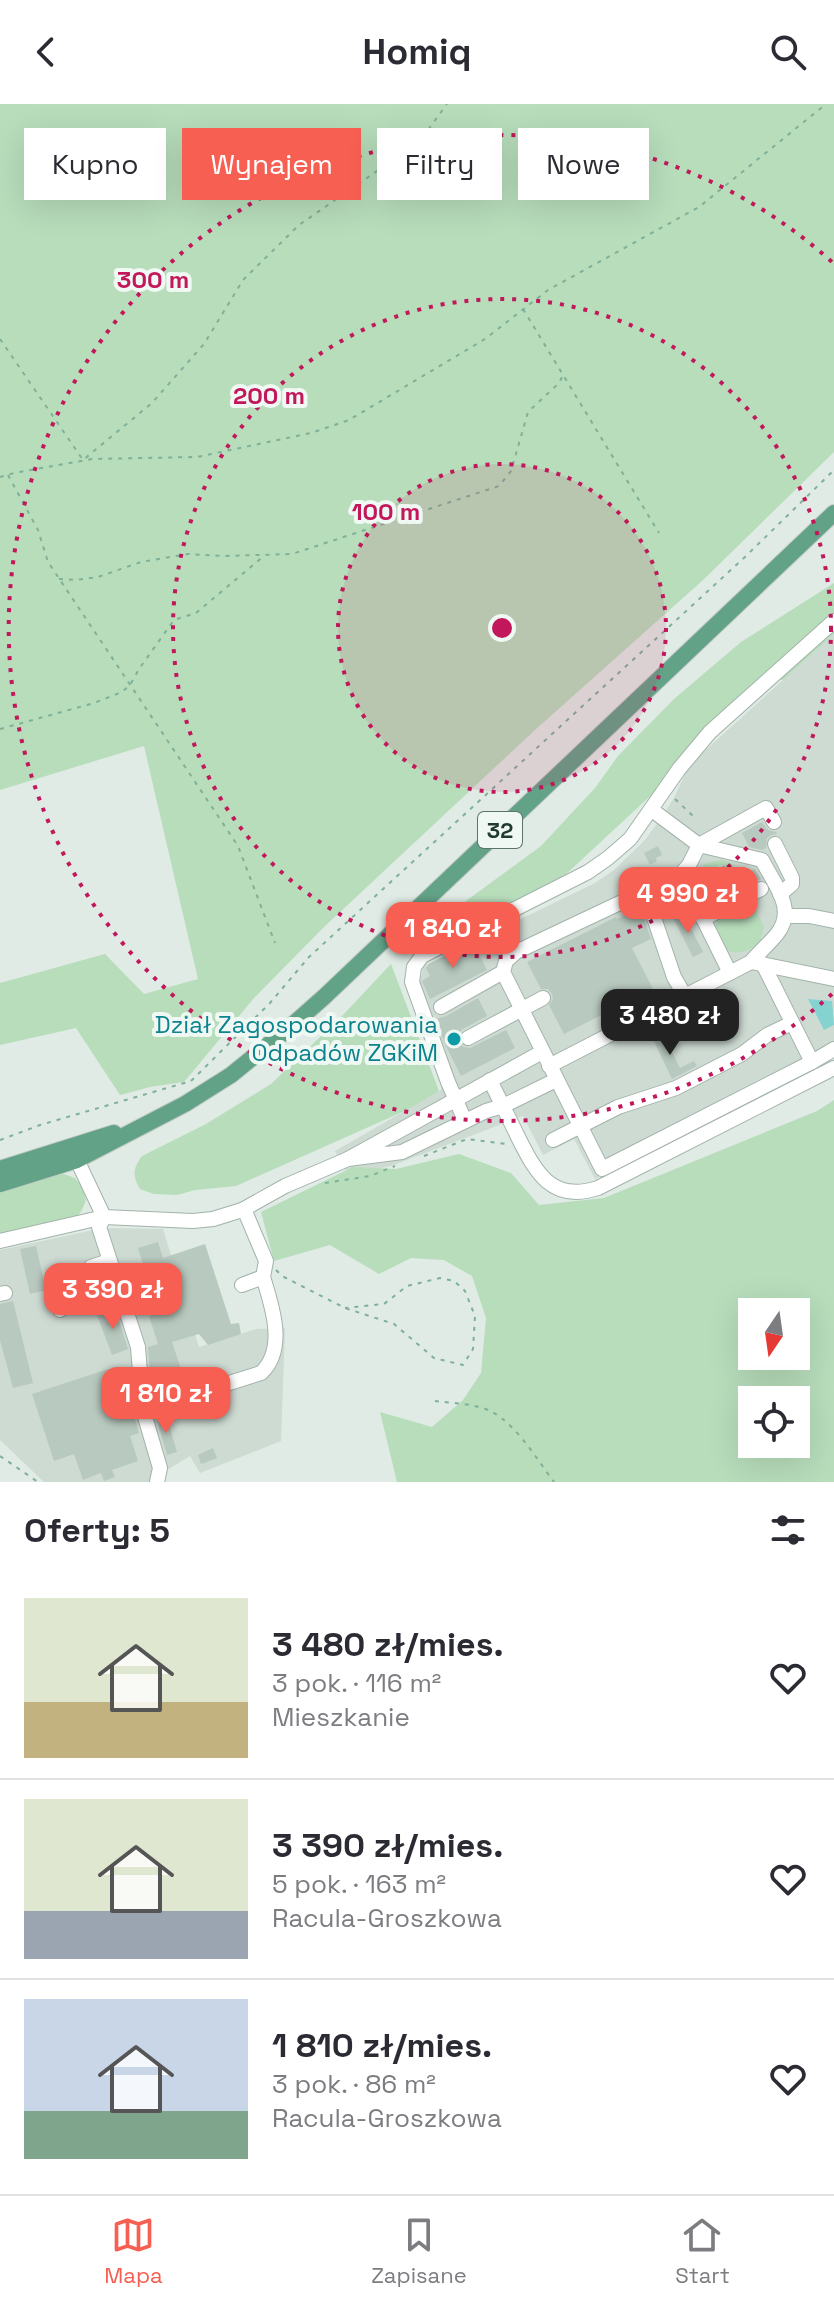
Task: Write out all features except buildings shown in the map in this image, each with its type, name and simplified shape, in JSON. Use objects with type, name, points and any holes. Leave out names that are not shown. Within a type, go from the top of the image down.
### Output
[{"type":"main road","name":"32","points":[[0,1184],[77,1160],[185,1104],[231,1075],[289,1028],[834,513]]},
{"type":"main road","name":"32","points":[[0,1169],[147,1124]]},
{"type":"street","points":[[465,1121],[412,982],[414,967],[422,956],[588,872],[608,858],[630,839],[694,749],[710,732],[834,621]]},
{"type":"street","points":[[774,822],[766,808],[699,845],[681,874],[516,952],[506,961],[503,972],[602,1169],[834,1049]]},
{"type":"street","points":[[652,810],[699,845],[762,860],[787,908],[777,934],[757,963]]},
{"type":"street","points":[[775,844],[792,878],[792,884],[780,894]]},
{"type":"street","points":[[681,874],[730,973]]},
{"type":"street","points":[[703,919],[761,889]]},
{"type":"street","points":[[645,891],[674,977],[685,996]]},
{"type":"street","points":[[786,916],[834,921]]},
{"type":"street","points":[[757,963],[812,1062]]},
{"type":"street","points":[[0,1241],[104,1217],[213,1219],[244,1209],[285,1186],[348,1159],[490,1080],[545,1059],[730,973],[757,963],[834,979]]},
{"type":"street","points":[[441,1007],[503,972]]},
{"type":"street","points":[[468,1038],[543,998]]},
{"type":"street","points":[[553,1140],[618,1107],[676,1088],[742,1054],[767,1035],[792,1023]]},
{"type":"street","points":[[490,1080],[542,1179],[569,1192],[586,1192],[834,1068]]},
{"type":"street","points":[[348,1159],[402,1152],[556,1080]]},
{"type":"street","points":[[77,1160],[104,1217]]},
{"type":"street","points":[[143,1410],[261,1373],[268,1366],[274,1347],[275,1316],[263,1277],[266,1261],[244,1209]]},
{"type":"street","points":[[104,1217],[99,1227],[138,1347],[143,1410],[160,1468],[157,1482]]},
{"type":"street","points":[[91,1267],[109,1261]]},
{"type":"street","points":[[242,1285],[263,1277]]},
{"type":"street","points":[[60,1310],[76,1298],[118,1282]]},
{"type":"path","points":[[83,460],[152,403],[204,344],[243,280],[254,269],[299,225],[419,142],[447,104]]},
{"type":"path","points":[[0,477],[83,460],[197,457],[324,429],[349,420],[485,339],[548,290],[699,207],[826,104]]},
{"type":"path","points":[[523,309],[659,533]]},
{"type":"path","points":[[0,339],[83,460]]},
{"type":"path","points":[[59,579],[98,577],[141,562],[188,554],[292,554],[499,486],[511,471],[528,412],[559,383],[563,375]]},
{"type":"path","points":[[0,1140],[40,1125],[191,1081],[270,1003],[309,957],[745,557],[834,470]]},
{"type":"path","points":[[8,475],[38,530],[48,562],[238,846],[275,943]]},
{"type":"path","points":[[0,729],[122,692],[174,620],[196,613],[265,555]]},
{"type":"path","points":[[664,791],[693,816]]},
{"type":"path","points":[[726,879],[725,868],[721,866],[714,878],[709,877],[706,870],[700,876],[705,882],[705,891],[710,895],[717,893],[726,879],[762,860]]},
{"type":"path","points":[[266,1261],[282,1276],[345,1308],[394,1324],[434,1358],[463,1365],[473,1349],[475,1316],[465,1291],[454,1281],[440,1278],[429,1280],[407,1286],[384,1304],[345,1308]]},
{"type":"path","points":[[435,1401],[480,1407],[498,1414],[554,1482]]},
{"type":"path","points":[[0,1456],[38,1482]]},
{"type":"shaded area","points":[[834,634],[834,1058],[595,1179],[574,1139],[543,1155],[523,1116],[391,1166],[348,1175],[335,1151],[453,1080],[421,991],[424,966],[595,883],[614,870],[645,840],[661,818],[689,765]]},
{"type":"shaded area","points":[[103,1228],[163,1229],[199,1347],[256,1329],[285,1328],[281,1441],[200,1473],[190,1456],[154,1478],[153,1482],[44,1482],[0,1440],[0,1250]]},
{"type":"green space","points":[[0,104],[834,104],[834,452],[702,581],[535,730],[324,927],[254,998],[184,1082],[120,1095],[76,1028],[0,1045],[0,983],[105,954],[144,994],[198,979],[144,746],[0,790]]},
{"type":"green space","points":[[834,583],[834,634],[783,680],[761,676],[660,787],[564,876],[490,914],[429,928],[541,846],[595,788],[618,756],[674,699],[741,642]]},
{"type":"green space","points":[[723,860],[735,867],[727,871],[724,865],[718,865],[717,873],[712,877],[709,867],[705,868],[698,877],[704,882],[704,892],[711,896],[715,894],[738,874],[743,885],[736,888],[733,898],[717,904],[705,903],[696,895],[692,879],[704,865]]},
{"type":"green space","points":[[722,867],[723,882],[716,891],[709,893],[702,875],[707,872],[709,878],[714,879]]},
{"type":"green space","points":[[755,907],[764,927],[760,942],[743,952],[724,948],[716,931],[719,919],[727,913],[747,912]]},
{"type":"green space","points":[[391,964],[439,1091],[409,1109],[236,1186],[177,1195],[154,1194],[140,1189],[135,1172],[142,1156],[206,1124],[271,1084]]},
{"type":"green space","points":[[834,1100],[834,1482],[397,1482],[380,1412],[432,1427],[463,1400],[481,1373],[486,1318],[472,1276],[444,1260],[411,1258],[379,1274],[330,1245],[274,1261],[261,1212],[353,1167],[396,1169],[459,1154],[511,1173],[539,1205],[604,1198],[817,1111]]},
{"type":"green space","points":[[61,1173],[75,1178],[83,1188],[86,1200],[76,1218],[0,1236],[0,1189]]},
{"type":"water","points":[[808,999],[832,1001],[834,1025],[824,1030]]},
{"type":"place","name":"Dział Zagospodarowania Odpadów ZGKiM","points":[[454,1039]]}]
